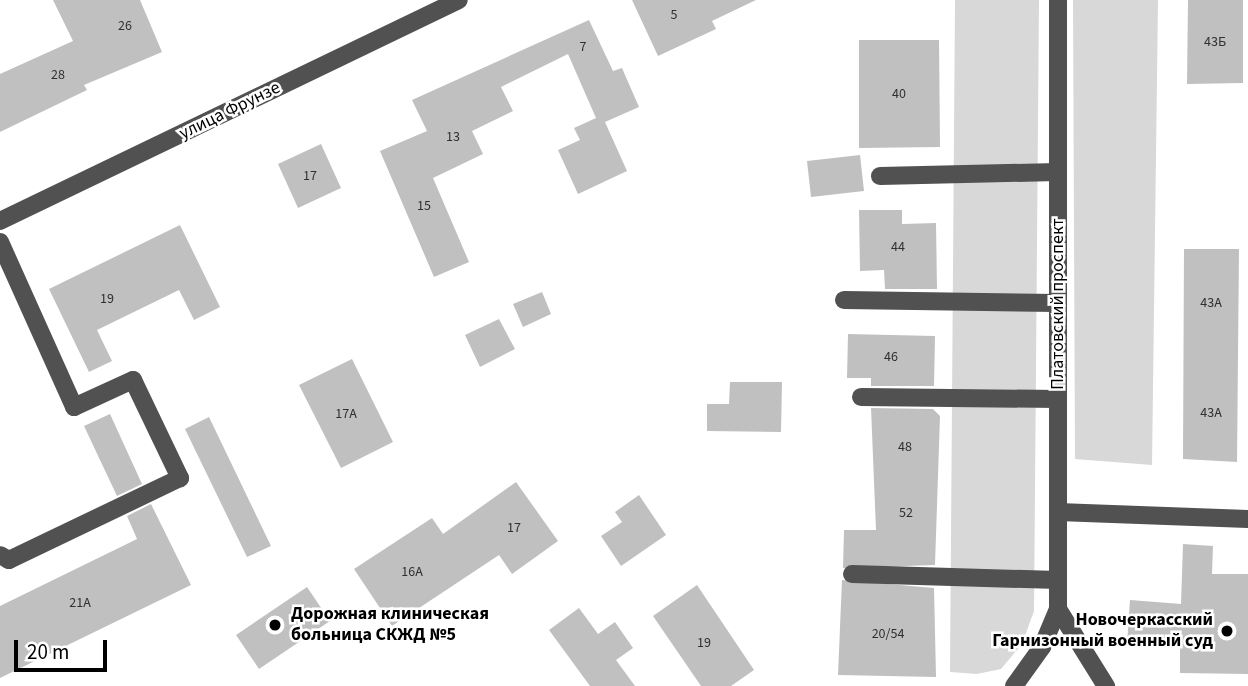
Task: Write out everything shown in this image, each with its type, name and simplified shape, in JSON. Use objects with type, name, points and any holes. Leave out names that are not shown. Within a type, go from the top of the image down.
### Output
[{"type":"street","name":"улица Фрунзе","points":[[0,220],[459,0]]},
{"type":"street","name":"Платовский проспект","points":[[1014,686],[1042,647],[1058,609],[1058,0]]},
{"type":"street","points":[[880,176],[1058,172]]},
{"type":"street","points":[[0,242],[74,407],[133,380],[180,478],[9,560],[0,555]]},
{"type":"street","points":[[844,300],[1058,303]]},
{"type":"street","points":[[861,397],[1058,399]]},
{"type":"street","points":[[1058,512],[1248,519]]},
{"type":"street","points":[[852,574],[1058,580]]},
{"type":"street","points":[[1058,609],[1106,686]]},
{"type":"shaded area","points":[[955,0],[1039,0],[1034,611],[1022,644],[1001,669],[977,674],[950,672]]},
{"type":"shaded area","points":[[1073,0],[1158,0],[1152,465],[1075,459]]},
{"type":"building","points":[[53,0],[140,0],[162,52],[84,85],[87,90],[0,132],[0,74],[73,41]]},
{"type":"building","points":[[632,0],[756,0],[712,21],[716,29],[658,56]]},
{"type":"building","points":[[1188,0],[1243,0],[1243,83],[1187,84]]},
{"type":"building","points":[[589,20],[613,71],[622,68],[639,107],[605,122],[627,171],[578,194],[558,150],[580,140],[574,128],[596,118],[568,54],[501,87],[513,111],[472,131],[483,154],[433,178],[469,262],[434,277],[380,151],[427,131],[412,100]]},
{"type":"building","points":[[859,40],[939,40],[940,147],[859,148]]},
{"type":"building","points":[[321,144],[341,188],[298,208],[278,164]]},
{"type":"building","points":[[860,155],[864,191],[811,197],[807,161]]},
{"type":"building","points":[[859,210],[902,210],[902,224],[936,223],[937,289],[885,289],[884,270],[860,271]]},
{"type":"building","points":[[180,225],[220,307],[194,320],[179,290],[97,330],[112,361],[89,372],[49,289]]},
{"type":"building","points":[[1184,249],[1239,249],[1237,462],[1183,459]]},
{"type":"building","points":[[542,292],[551,314],[523,327],[513,304]]},
{"type":"building","points":[[499,319],[515,349],[480,367],[465,335]]},
{"type":"building","points":[[848,334],[935,336],[934,386],[871,386],[871,378],[847,378]]},
{"type":"building","points":[[352,359],[393,442],[341,468],[299,385]]},
{"type":"building","points":[[730,382],[782,382],[781,432],[707,431],[707,404],[729,404]]},
{"type":"building","points":[[871,408],[933,409],[940,416],[935,565],[843,568],[844,530],[876,530]]},
{"type":"building","points":[[110,414],[142,484],[117,496],[84,426]]},
{"type":"building","points":[[209,417],[271,546],[247,557],[185,429]]},
{"type":"building","points":[[516,482],[558,541],[512,574],[499,555],[392,626],[354,569],[432,518],[443,534]]},
{"type":"building","points":[[639,495],[666,535],[621,566],[601,536],[622,522],[615,512]]},
{"type":"building","points":[[151,504],[191,585],[0,678],[0,606],[137,539],[127,516]]},
{"type":"building","points":[[1183,544],[1213,546],[1212,574],[1248,574],[1248,674],[1180,673],[1180,648],[1127,644],[1130,600],[1181,604]]},
{"type":"building","points":[[842,580],[934,588],[936,677],[838,675]]},
{"type":"building","points":[[697,585],[754,670],[731,686],[701,686],[653,616]]},
{"type":"building","points":[[307,587],[330,621],[259,669],[236,635]]},
{"type":"building","points":[[579,608],[598,634],[615,622],[633,648],[616,660],[635,686],[590,686],[549,630]]},
{"type":"place","name":"Дорожная клиническая больница СКЖД №5","points":[[275,625]]},
{"type":"place","name":"Новочеркасский Гарнизонный военный суд","points":[[1227,631]]}]
